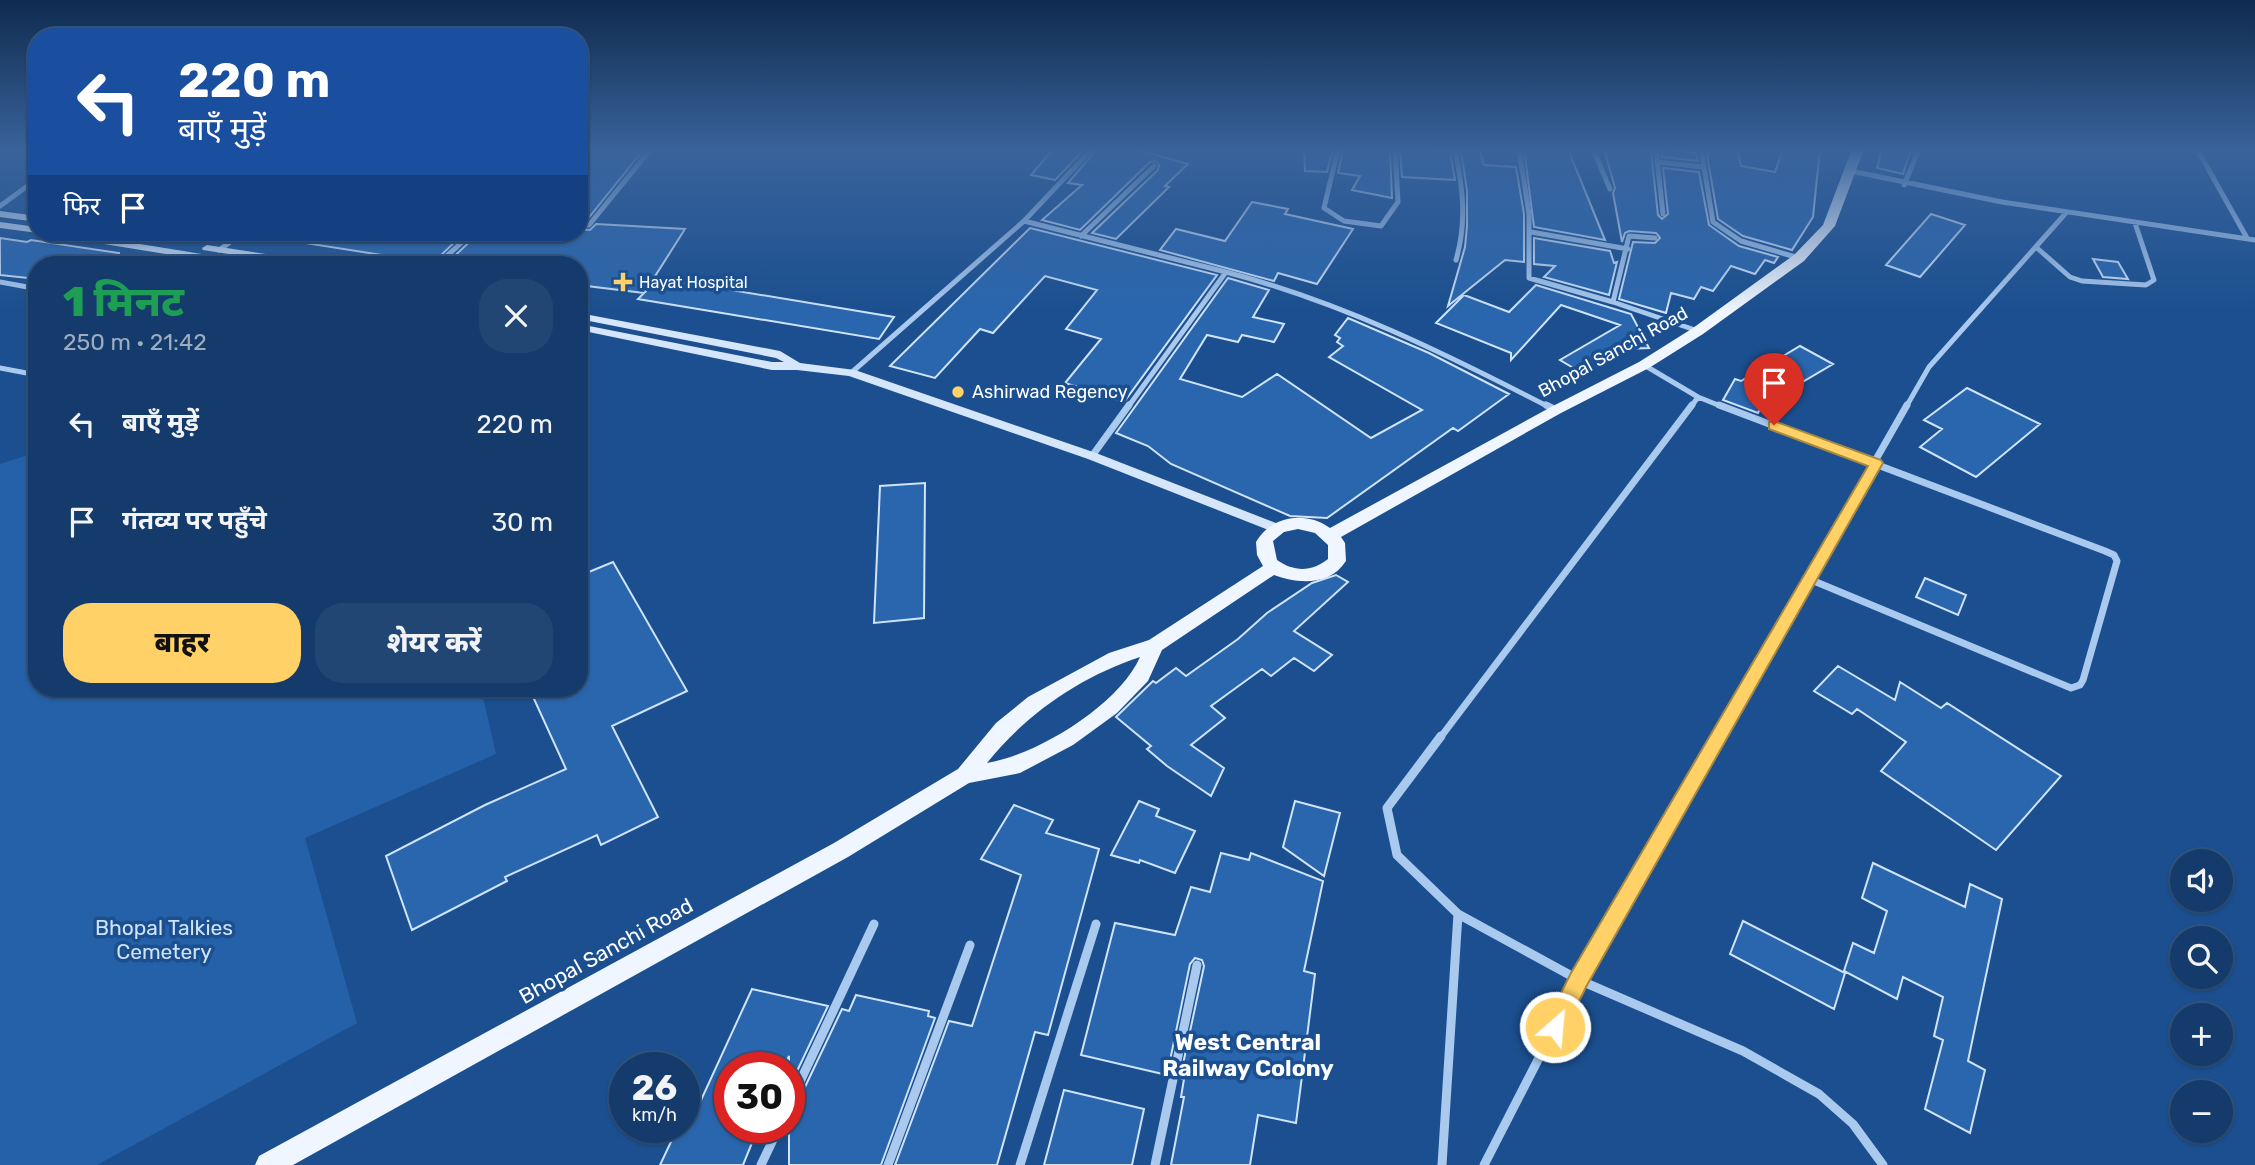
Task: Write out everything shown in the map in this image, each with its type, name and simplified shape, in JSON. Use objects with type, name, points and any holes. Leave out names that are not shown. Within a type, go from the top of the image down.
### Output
[{"type":"main road","name":"Bhopal Sanchi Road","points":[[1331,535],[1556,410],[1644,365],[1698,331],[1799,258],[1829,226],[1838,203]]},
{"type":"main road","points":[[0,214],[28,218]]},
{"type":"main road","points":[[0,225],[28,229]]},
{"type":"main road","points":[[117,242],[201,256]]},
{"type":"main road","points":[[175,242],[259,256]]},
{"type":"main road","points":[[588,318],[780,355],[797,366]]},
{"type":"main road","points":[[588,329],[772,366],[797,366],[851,373],[1092,456],[1276,528],[1298,523],[1321,529],[1331,535],[1339,552],[1337,561],[1331,569],[1321,574],[1296,576],[1274,567],[1263,551],[1264,542],[1276,528]]},
{"type":"main road","points":[[677,346],[687,336]]},
{"type":"main road","points":[[965,775],[1003,729],[1035,702],[1081,674],[1116,657],[1155,645],[1274,567]]},
{"type":"main road","points":[[965,775],[1013,767],[1066,739],[1110,708],[1141,676],[1155,645]]},
{"type":"main road","name":"Bhopal Sanchi Road","points":[[268,1165],[841,850],[965,775]]},
{"type":"street","points":[[588,225],[607,203]]},
{"type":"street","points":[[851,373],[1041,203]]},
{"type":"street","points":[[1081,236],[1115,203]]},
{"type":"street","points":[[1325,203],[1324,208],[1343,221],[1381,226],[1397,203]]},
{"type":"street","points":[[1456,260],[1465,224],[1465,203]]},
{"type":"street","points":[[1530,203],[1529,278],[1613,302],[1698,331]]},
{"type":"street","points":[[1662,203],[1663,214]]},
{"type":"street","points":[[1710,203],[1713,222],[1722,232],[1799,258]]},
{"type":"street","points":[[2006,203],[2255,240]]},
{"type":"street","points":[[2228,203],[2247,238]]},
{"type":"street","points":[[1484,1165],[1579,980],[1929,367],[2065,214]]},
{"type":"street","points":[[1024,221],[1226,272],[1331,302],[1408,334],[1556,410]]},
{"type":"street","points":[[2036,247],[2070,277],[2082,281],[2146,285],[2154,279],[2135,223]]},
{"type":"street","points":[[1531,232],[1628,249]]},
{"type":"street","points":[[1613,302],[1629,236],[1655,238]]},
{"type":"street","points":[[219,250],[230,242]]},
{"type":"street","points":[[447,256],[462,242]]},
{"type":"street","points":[[1092,456],[1226,272]]},
{"type":"street","points":[[0,282],[28,287]]},
{"type":"street","points":[[1644,365],[1698,397],[2114,555],[2117,561],[2083,680],[2080,685],[2071,688],[1809,579]]},
{"type":"street","points":[[0,368],[28,373]]},
{"type":"street","points":[[1698,397],[1387,808],[1397,855],[1458,914],[1579,980],[1743,1051],[1819,1094],[1853,1125],[1883,1165]]},
{"type":"street","points":[[1442,1165],[1458,914]]},
{"type":"street","points":[[805,1071],[874,924]]},
{"type":"street","points":[[1020,1165],[1096,924]]},
{"type":"street","points":[[888,1165],[970,945]]},
{"type":"street","points":[[1155,1165],[1197,965]]},
{"type":"street","points":[[761,1165],[771,1143]]},
{"type":"green space","name":"Bhopal Talkies Cemetery","points":[[28,455],[28,697],[483,697],[496,754],[305,838],[357,1023],[97,1165],[0,1165],[0,464]]},
{"type":"building","points":[[588,203],[600,203],[588,219]]},
{"type":"building","points":[[1061,203],[1107,203],[1080,230],[1042,220]]},
{"type":"building","points":[[1123,203],[1152,203],[1116,239],[1092,233]]},
{"type":"building","points":[[1251,203],[1288,209],[1285,214],[1353,229],[1317,284],[1278,273],[1274,281],[1160,250],[1176,229],[1225,241]]},
{"type":"building","points":[[1467,203],[1522,203],[1524,262],[1505,260],[1448,306],[1465,247]]},
{"type":"building","points":[[1531,203],[1590,203],[1605,240],[1534,227]]},
{"type":"building","points":[[1615,203],[1657,203],[1658,215],[1662,219],[1668,214],[1667,203],[1705,203],[1709,225],[1739,246],[1778,257],[1774,263],[1765,260],[1755,274],[1731,266],[1713,291],[1701,287],[1694,299],[1671,293],[1666,313],[1619,299],[1633,242],[1655,243],[1660,238],[1656,233],[1629,231],[1625,233],[1622,242]]},
{"type":"building","points":[[1715,203],[1814,203],[1813,217],[1792,250],[1743,236],[1718,219]]},
{"type":"building","points":[[1931,214],[1965,225],[1920,277],[1886,265]]},
{"type":"building","points":[[596,224],[685,229],[645,292],[659,278],[894,317],[879,339],[638,299],[644,293],[588,286],[588,256],[455,256],[469,242],[588,242],[590,230]]},
{"type":"building","points":[[1030,228],[1217,275],[1124,402],[1065,383],[1101,339],[1066,329],[1097,290],[1045,276],[993,333],[980,329],[935,378],[890,366]]},
{"type":"building","points":[[0,238],[119,253],[119,256],[28,256],[28,278],[0,275]]},
{"type":"building","points":[[1534,238],[1610,251],[1614,263],[1617,262],[1609,295],[1544,277],[1555,266],[1534,264]]},
{"type":"building","points":[[455,242],[440,256],[388,256],[305,243]]},
{"type":"building","points":[[2093,259],[2118,262],[2128,279],[2103,277]]},
{"type":"building","points":[[1228,278],[1269,290],[1253,317],[1284,324],[1274,342],[1242,335],[1238,342],[1207,335],[1180,379],[1242,397],[1277,374],[1371,438],[1422,410],[1329,357],[1343,346],[1337,342],[1340,338],[1335,335],[1348,318],[1429,353],[1509,394],[1458,431],[1453,428],[1327,518],[1290,516],[1171,464],[1148,446],[1116,433]]},
{"type":"building","points":[[1536,285],[1631,314],[1649,348],[1623,349],[1582,373],[1560,360],[1620,325],[1561,305],[1511,360],[1511,353],[1436,323],[1464,295],[1509,312]]},
{"type":"building","points":[[1800,346],[1833,364],[1804,381],[1781,368],[1758,413],[1723,400],[1735,379],[1741,381]]},
{"type":"building","points":[[1967,388],[2040,424],[1976,477],[1920,447],[1942,429],[1924,420]]},
{"type":"building","points":[[925,483],[924,618],[874,623],[880,486]]},
{"type":"building","points":[[613,562],[687,691],[612,726],[658,817],[601,845],[597,835],[505,877],[507,881],[412,930],[386,856],[485,805],[566,769],[533,697],[588,697],[588,572]]},
{"type":"building","points":[[1336,575],[1348,582],[1294,631],[1332,655],[1314,671],[1294,658],[1271,676],[1262,669],[1211,706],[1225,718],[1191,745],[1224,768],[1211,796],[1167,766],[1147,749],[1151,746],[1116,717],[1153,681],[1156,683],[1176,668],[1186,676],[1238,639],[1267,613],[1312,583]]},
{"type":"building","points":[[1925,578],[1966,595],[1958,615],[1916,597]]},
{"type":"building","points":[[1838,666],[1895,700],[1900,682],[1941,708],[1947,703],[2061,776],[1996,850],[1881,771],[1906,742],[1857,709],[1852,714],[1814,691]]},
{"type":"building","points":[[1139,801],[1159,809],[1156,816],[1195,831],[1175,873],[1140,860],[1139,863],[1111,855]]},
{"type":"building","points":[[1295,801],[1340,813],[1324,876],[1283,847]]},
{"type":"building","points":[[1014,805],[1053,820],[1046,833],[1099,849],[1048,1035],[1035,1032],[997,1165],[895,1165],[949,1021],[972,1026],[1021,875],[981,859]]},
{"type":"building","points":[[1221,853],[1249,860],[1251,853],[1323,881],[1304,971],[1315,974],[1296,1123],[1258,1115],[1250,1165],[1171,1165],[1184,1097],[1181,1097],[1184,1079],[1180,1078],[1204,966],[1202,960],[1195,958],[1190,964],[1167,1075],[1081,1055],[1115,923],[1175,935],[1191,887],[1210,892]]},
{"type":"building","points":[[1873,863],[1965,907],[1970,884],[2002,899],[1968,1061],[1985,1070],[1970,1133],[1925,1109],[1943,1040],[1934,1036],[1943,997],[1903,977],[1897,999],[1844,971],[1853,943],[1874,953],[1887,911],[1862,898]]},
{"type":"building","points":[[1743,921],[1845,973],[1834,1009],[1730,954]]},
{"type":"building","points":[[752,989],[828,1006],[805,1054],[805,1052],[723,1052]]},
{"type":"building","points":[[856,995],[929,1011],[928,1016],[935,1018],[881,1165],[789,1165],[789,1143],[805,1143],[805,1087],[842,1009],[849,1011]]},
{"type":"building","points":[[714,1072],[714,1143],[752,1143],[743,1165],[660,1165],[670,1143],[700,1143],[700,1102]]},
{"type":"building","points":[[1064,1090],[1144,1109],[1132,1165],[1044,1165]]},
{"type":"place","name":"Hayat Hospital","points":[[623,282]]},
{"type":"place","name":"Ashirwad Regency","points":[[958,392]]},
{"type":"district","name":"West Central Railway Colony","points":[[1248,1055]]},
{"type":"route","points":[[1555,1027],[1579,980],[1876,463],[1774,425]]}]
